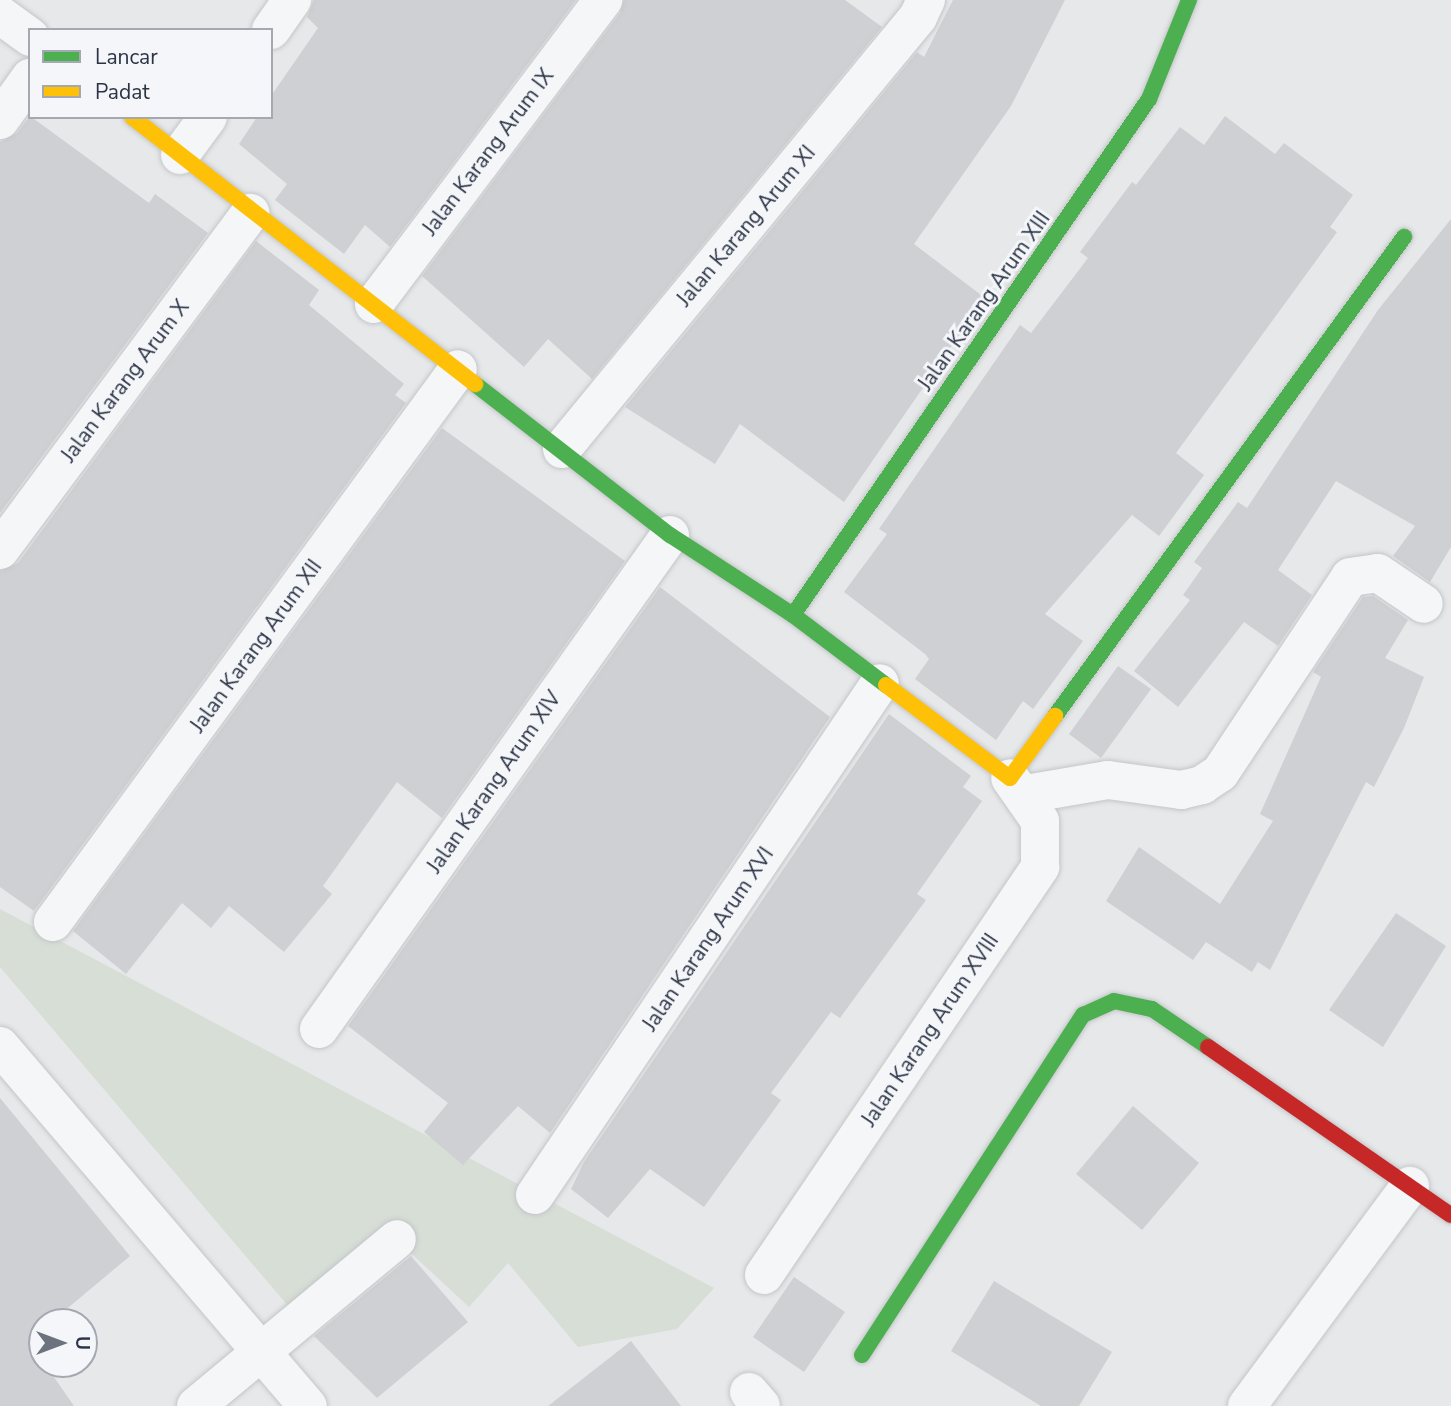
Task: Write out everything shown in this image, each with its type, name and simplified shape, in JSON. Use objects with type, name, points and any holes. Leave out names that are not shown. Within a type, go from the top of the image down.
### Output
[{"type":"street","points":[[272,28],[292,0]]},
{"type":"street","name":"Jalan Karang Arum IX","points":[[374,304],[603,0]]},
{"type":"street","name":"Jalan Karang Arum XI","points":[[562,449],[926,0]]},
{"type":"street","name":"Jalan Karang Arum XIII","points":[[793,615],[1149,99],[1189,0]]},
{"type":"street","points":[[0,15],[28,36]]},
{"type":"street","points":[[0,120],[28,81]]},
{"type":"street","points":[[135,119],[250,213],[374,304],[670,535],[793,615],[1018,786],[1108,780],[1181,790],[1202,785],[1220,773],[1350,577],[1378,573],[1424,604]]},
{"type":"street","points":[[180,155],[207,119]]},
{"type":"street","name":"Jalan Karang Arum X","points":[[0,550],[250,213]]},
{"type":"street","points":[[1018,786],[1404,237]]},
{"type":"street","name":"Jalan Karang Arum XII","points":[[53,922],[458,369]]},
{"type":"street","name":"Jalan Karang Arum XIV","points":[[319,1029],[670,535]]},
{"type":"street","name":"Jalan Karang Arum XVI","points":[[535,1195],[880,683]]},
{"type":"street","name":"Jalan Karang Arum XVIII","points":[[764,1275],[1040,867],[1040,821],[1018,786]]},
{"type":"street","points":[[862,1355],[1083,1015],[1114,1001],[1152,1009],[1451,1215]]},
{"type":"street","points":[[0,1046],[307,1406]]},
{"type":"street","points":[[1247,1406],[1410,1186]]},
{"type":"street","points":[[196,1406],[397,1239]]},
{"type":"shaded area","points":[[0,909],[714,1288],[677,1329],[578,1347],[508,1263],[469,1307],[385,1229],[289,1307],[0,967]]},
{"type":"building","points":[[314,0],[576,0],[390,247],[365,225],[344,254],[275,200],[287,184],[239,144],[256,119],[273,119],[273,93],[318,28],[307,17]]},
{"type":"building","points":[[624,0],[845,0],[882,27],[592,379],[548,339],[524,367],[422,276],[620,13]]},
{"type":"building","points":[[953,0],[1065,0],[1011,106],[914,244],[985,298],[844,502],[740,424],[715,464],[625,407],[917,52],[924,57]]},
{"type":"building","points":[[1225,116],[1275,154],[1284,143],[1353,195],[1330,227],[1337,232],[1176,453],[1204,475],[1159,536],[1132,515],[1045,614],[1083,641],[1033,709],[1023,701],[996,740],[915,679],[929,659],[925,654],[844,592],[887,534],[879,529],[1020,325],[1031,333],[1088,258],[1080,252],[1132,182],[1136,185],[1180,127],[1204,145]]},
{"type":"building","points":[[28,119],[34,119],[149,203],[155,194],[208,233],[0,513],[0,142],[17,133]]},
{"type":"building","points":[[1451,219],[1451,547],[1430,582],[1393,556],[1415,526],[1336,481],[1278,570],[1312,595],[1278,646],[1244,622],[1178,707],[1134,671],[1190,600],[1183,595],[1202,568],[1194,562],[1238,502],[1247,508],[1378,310]]},
{"type":"building","points":[[256,241],[319,290],[309,305],[404,384],[395,395],[406,403],[34,911],[0,887],[0,571],[18,563]]},
{"type":"building","points":[[442,428],[625,561],[442,818],[397,782],[323,886],[332,894],[284,952],[229,906],[211,928],[182,903],[126,974],[73,931]]},
{"type":"building","points":[[660,587],[830,717],[550,1133],[518,1106],[463,1165],[424,1132],[448,1103],[348,1026]]},
{"type":"building","points":[[1373,596],[1408,620],[1385,658],[1424,677],[1404,728],[1374,787],[1366,782],[1270,970],[1258,962],[1252,972],[1206,942],[1193,960],[1106,901],[1139,847],[1220,904],[1273,821],[1260,814],[1321,677],[1313,672],[1363,597]]},
{"type":"building","points":[[1118,666],[1151,689],[1101,758],[1069,734]]},
{"type":"building","points":[[889,714],[971,776],[963,787],[982,801],[917,894],[926,900],[840,1018],[831,1012],[771,1093],[781,1100],[704,1207],[650,1169],[608,1218],[571,1189],[584,1162]]},
{"type":"building","points":[[1396,913],[1446,946],[1383,1047],[1329,1010]]},
{"type":"building","points":[[0,1098],[130,1256],[68,1308],[28,1308],[28,1378],[55,1378],[74,1406],[0,1406]]},
{"type":"building","points":[[1133,1106],[1199,1163],[1142,1230],[1076,1174]]},
{"type":"building","points":[[411,1256],[468,1322],[377,1398],[314,1336]]},
{"type":"building","points":[[794,1277],[845,1312],[804,1372],[753,1337]]},
{"type":"building","points":[[994,1281],[1112,1352],[1079,1406],[1041,1406],[951,1351]]},
{"type":"building","points":[[631,1341],[681,1406],[548,1406]]},
{"type":"traffic: fast","points":[[793,615],[1149,99],[1189,0]]},
{"type":"traffic: fast","points":[[1055,716],[1404,237]]},
{"type":"traffic: fast","points":[[475,384],[670,535],[793,615],[886,685]]},
{"type":"traffic: fast","points":[[862,1355],[1083,1015],[1114,1001],[1152,1009],[1208,1047]]},
{"type":"traffic: slow","points":[[135,119],[475,384]]},
{"type":"traffic: slow","points":[[886,685],[1010,778],[1055,716]]},
{"type":"traffic: jam","points":[[1208,1047],[1451,1215]]}]
